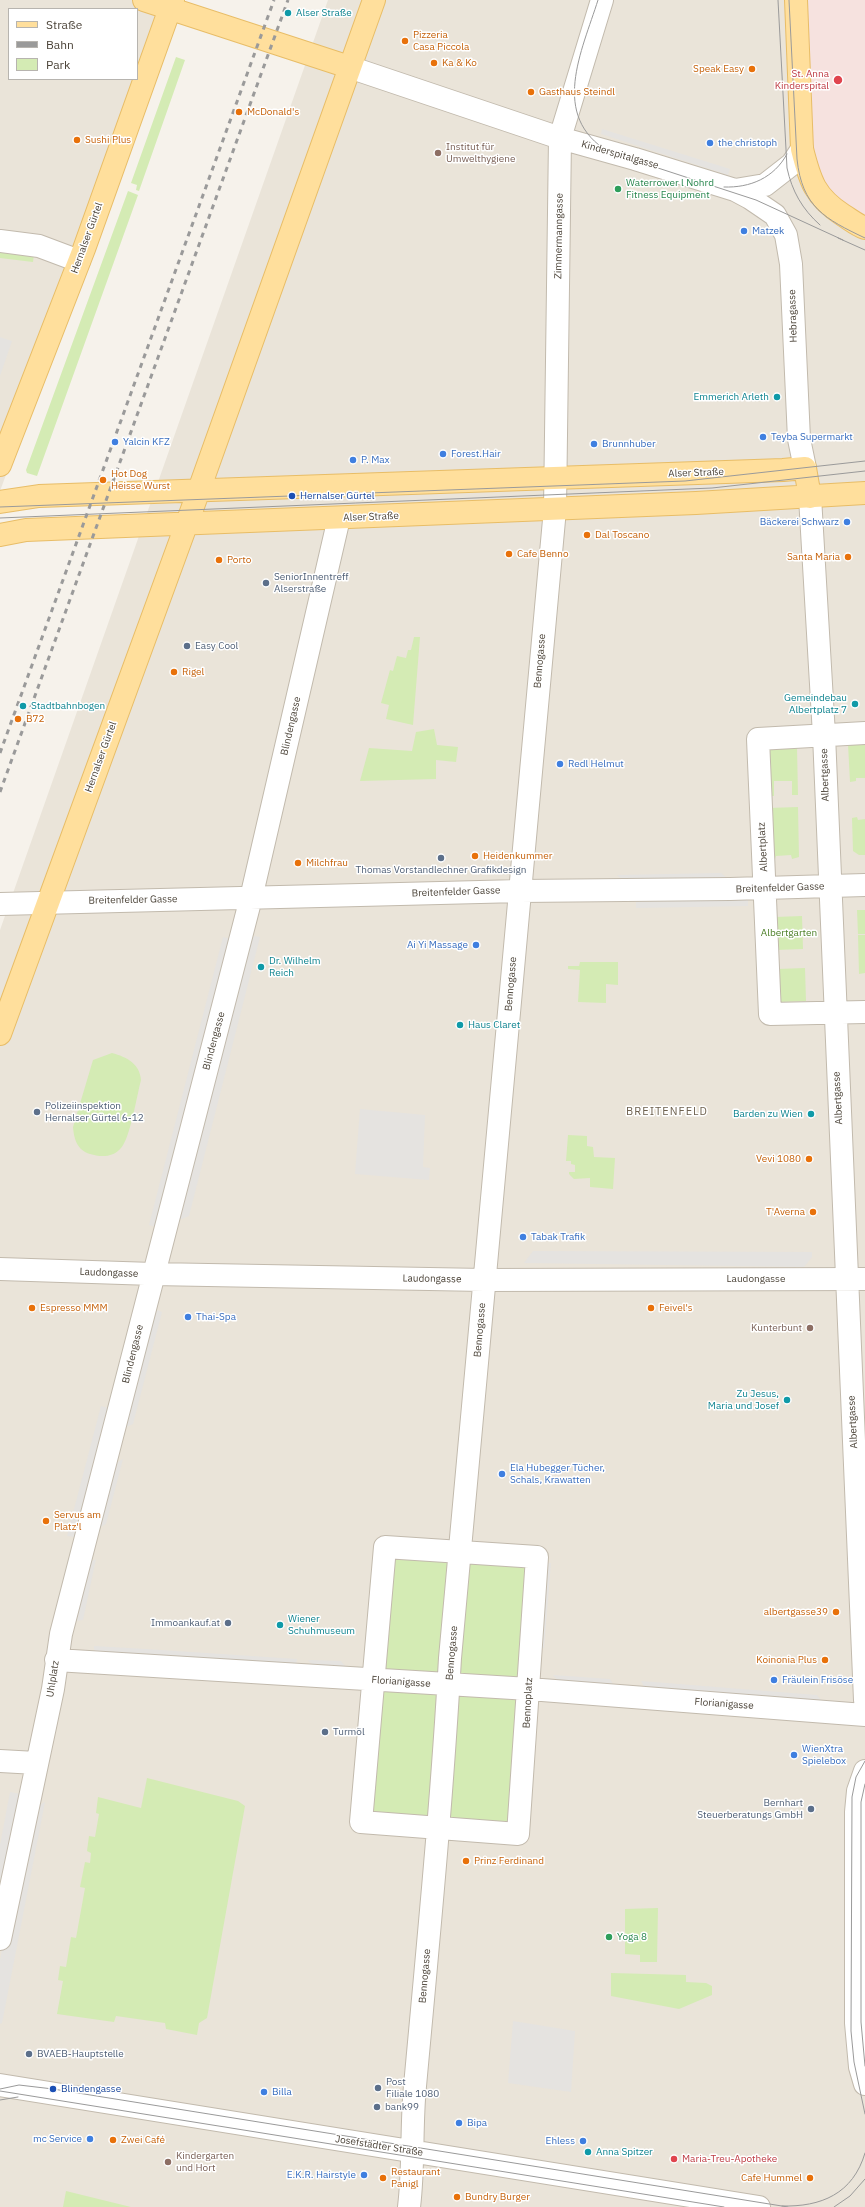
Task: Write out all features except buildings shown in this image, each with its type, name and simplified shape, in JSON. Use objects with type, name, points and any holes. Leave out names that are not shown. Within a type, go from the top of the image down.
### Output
[{"type":"main road","points":[[144,0],[171,4],[349,67]]},
{"type":"main road","name":"Hernalser Gürtel","points":[[0,1034],[187,524],[374,0]]},
{"type":"main road","points":[[796,0],[802,149],[811,180],[816,192],[831,207],[865,228]]},
{"type":"main road","name":"Hernalser Gürtel","points":[[0,465],[79,261],[171,4]]},
{"type":"main road","points":[[805,468],[810,497]]},
{"type":"main road","name":"Alser Straße","points":[[199,489],[556,478],[805,468]]},
{"type":"main road","points":[[0,502],[39,496],[199,489]]},
{"type":"main road","name":"Alser Straße","points":[[187,524],[554,509],[865,493]]},
{"type":"main road","points":[[0,535],[26,530],[187,524]]},
{"type":"street","name":"Zimmermanngasse","points":[[556,478],[560,138],[602,0]]},
{"type":"street","name":"Kinderspitalgasse","points":[[349,67],[560,138],[635,159],[735,190],[765,185],[792,164],[802,149]]},
{"type":"street","name":"Hebragasse","points":[[735,190],[775,215],[786,235],[791,264],[799,439],[805,468]]},
{"type":"street","points":[[0,241],[39,246],[79,261]]},
{"type":"street","points":[[554,509],[556,478]]},
{"type":"street","name":"Albertgasse","points":[[810,497],[824,735],[834,1013],[856,1279],[865,1700]]},
{"type":"street","name":"Bennogasse","points":[[409,2207],[413,2175],[412,2116],[439,1828],[449,1685],[462,1552],[484,1280],[554,509]]},
{"type":"street","name":"Blindengasse","points":[[80,1561],[251,898],[339,518]]},
{"type":"street","name":"Albertplatz","points":[[865,733],[758,739],[770,1014],[865,1012]]},
{"type":"street","name":"Breitenfelder Gasse","points":[[48,901],[865,885]]},
{"type":"street","points":[[0,904],[48,901]]},
{"type":"street","name":"Laudongasse","points":[[0,1269],[153,1274],[484,1280],[856,1279]]},
{"type":"street","name":"Bennoplatz","points":[[385,1547],[537,1557],[518,1834],[361,1822],[373,1680],[385,1547]]},
{"type":"street","name":"Uhlplatz","points":[[36,1763],[53,1689],[56,1660],[61,1634],[80,1561]]},
{"type":"street","name":"Florianigasse","points":[[56,1660],[529,1689],[865,1715]]},
{"type":"street","points":[[0,1761],[36,1763],[0,1938]]},
{"type":"street","points":[[865,1771],[858,1791],[856,1812],[857,2047],[865,2084]]},
{"type":"street","name":"Josefstädter Straße","points":[[0,2085],[759,2207]]},
{"type":"shaded area","points":[[0,0],[176,0],[151,81],[0,491]]},
{"type":"shaded area","points":[[328,0],[865,0],[865,2207],[0,2207],[0,930]]},
{"type":"shaded area","name":"St. Anna Kinderspital","points":[[806,0],[865,0],[865,224],[823,186],[814,159]]},
{"type":"shaded area","points":[[602,129],[730,169],[728,175],[601,134]]},
{"type":"shaded area","points":[[0,337],[12,341],[0,376]]},
{"type":"shaded area","points":[[721,873],[736,886],[632,888],[617,875]]},
{"type":"shaded area","points":[[748,899],[748,906],[636,908],[636,901]]},
{"type":"shaded area","points":[[255,936],[260,937],[189,1216],[172,1223],[243,943]]},
{"type":"shaded area","points":[[223,937],[231,939],[156,1227],[149,1225]]},
{"type":"shaded area","points":[[360,1109],[425,1115],[423,1167],[430,1168],[429,1180],[355,1174]]},
{"type":"shaded area","points":[[533,1251],[812,1252],[812,1257],[804,1267],[524,1263]]},
{"type":"shaded area","points":[[157,1310],[162,1312],[133,1424],[115,1433],[145,1319]]},
{"type":"shaded area","points":[[101,1406],[108,1408],[74,1537],[67,1536]]},
{"type":"shaded area","points":[[123,1459],[106,1524],[89,1534],[106,1469]]},
{"type":"shaded area","points":[[96,1559],[83,1620],[69,1622],[80,1567]]},
{"type":"shaded area","points":[[543,1563],[551,1563],[544,1648],[536,1648]]},
{"type":"shaded area","points":[[94,1646],[297,1659],[296,1665],[104,1661],[94,1649]]},
{"type":"shaded area","points":[[308,1660],[341,1661],[353,1676],[321,1675]]},
{"type":"shaded area","points":[[553,1675],[610,1679],[618,1692],[564,1688]]},
{"type":"shaded area","points":[[641,1681],[817,1695],[827,1708],[648,1695]]},
{"type":"shaded area","points":[[10,1792],[21,1794],[0,1896],[0,1845]]},
{"type":"shaded area","points":[[45,1802],[2,2023],[0,2024],[0,1960],[29,1811]]},
{"type":"shaded area","points":[[513,2021],[575,2031],[571,2092],[508,2083]]},
{"type":"green space","points":[[176,57],[185,60],[139,191],[136,190],[137,185],[131,183]]},
{"type":"green space","points":[[128,191],[138,195],[37,476],[27,473],[26,470]]},
{"type":"green space","points":[[0,247],[34,254],[33,262],[0,258]]},
{"type":"green space","points":[[414,637],[420,637],[413,725],[386,719],[389,705],[381,703],[390,670],[393,671],[397,656],[406,658],[408,650],[411,650]]},
{"type":"green space","points":[[434,729],[437,745],[458,747],[456,762],[436,760],[436,779],[360,781],[369,748],[412,751],[416,732]]},
{"type":"green space","points":[[865,743],[865,778],[856,778],[856,781],[850,782],[848,744]]},
{"type":"green space","points":[[767,747],[797,747],[798,795],[792,795],[792,781],[774,781],[774,796],[768,796]]},
{"type":"green space","points":[[798,807],[799,857],[792,859],[791,855],[776,856],[775,859],[771,859],[768,808]]},
{"type":"green space","points":[[857,817],[858,820],[865,819],[865,855],[859,855],[853,851],[852,818]]},
{"type":"green space","points":[[857,910],[865,910],[865,934],[858,934]]},
{"type":"green space","name":"Albertgarten","points":[[802,916],[803,949],[776,950],[775,917]]},
{"type":"green space","points":[[858,935],[865,935],[865,973],[859,974]]},
{"type":"green space","points":[[580,962],[618,962],[618,985],[606,984],[606,1003],[578,1002],[580,970],[568,969],[568,966],[579,966]]},
{"type":"green space","points":[[805,968],[806,1001],[779,1002],[777,969]]},
{"type":"green space","points":[[112,1053],[132,1062],[140,1074],[141,1080],[130,1126],[124,1143],[114,1154],[98,1156],[90,1154],[79,1147],[75,1140],[73,1127],[93,1060]]},
{"type":"green space","points":[[568,1135],[587,1136],[587,1146],[593,1147],[594,1157],[615,1158],[613,1189],[590,1187],[590,1178],[574,1179],[569,1174],[569,1172],[575,1172],[575,1165],[571,1164],[571,1161],[566,1161]]},
{"type":"green space","points":[[385,1547],[537,1557],[518,1834],[361,1822]]},
{"type":"green space","points":[[147,1778],[238,1801],[245,1806],[207,2018],[199,2023],[197,2035],[166,2029],[165,2023],[116,2016],[114,2022],[57,2014],[63,1981],[58,1980],[60,1966],[66,1967],[71,1937],[76,1938],[85,1888],[80,1887],[85,1862],[90,1863],[91,1853],[87,1851],[89,1836],[95,1837],[99,1814],[96,1813],[98,1797],[141,1808]]},
{"type":"green space","points":[[658,1908],[657,1962],[640,1962],[640,1955],[625,1954],[625,1909]]},
{"type":"green space","points":[[611,1973],[686,1975],[686,1982],[706,1983],[712,1986],[712,1995],[679,2009],[611,1996]]},
{"type":"green space","points":[[66,2191],[131,2207],[63,2207]]},
{"type":"tram line","points":[[598,0],[579,61],[575,82],[575,102],[580,120],[591,137],[609,152],[756,200],[843,240]]},
{"type":"tram line","points":[[778,0],[787,168],[795,192],[803,206],[820,225]]},
{"type":"tram line","points":[[789,0],[797,159],[804,189],[810,200],[827,217],[865,238]]},
{"type":"tram line","points":[[724,187],[743,186],[760,180],[775,169],[787,154]]},
{"type":"tram line","points":[[838,238],[865,250]]},
{"type":"tram line","points":[[0,507],[685,481],[865,461]]},
{"type":"tram line","points":[[0,518],[712,488],[865,471]]},
{"type":"tram line","points":[[865,1761],[856,1777],[852,1797],[851,2031],[854,2062],[865,2114]]},
{"type":"tram line","points":[[865,1784],[861,1802],[861,2022],[865,2066]]},
{"type":"tram line","points":[[0,2089],[19,2085],[53,2089],[788,2207]]},
{"type":"tram line","points":[[0,2091],[724,2207]]},
{"type":"tram line","points":[[0,2100],[18,2097]]},
{"type":"tram line","points":[[782,2206],[810,2204],[834,2195],[844,2188],[852,2179],[860,2167],[865,2153]]},
{"type":"tram line","points":[[834,2207],[850,2196],[865,2179]]},
{"type":"railway","points":[[0,753],[274,0]]},
{"type":"railway","points":[[0,792],[288,0]]},
{"type":"place","name":"Alser Straße","points":[[288,13]]},
{"type":"place","name":"Pizzeria Casa Piccola","points":[[405,41]]},
{"type":"place","name":"Ka & Ko","points":[[434,63]]},
{"type":"place","name":"Speak Easy","points":[[752,69]]},
{"type":"place","name":"St. Anna Kinderspital","points":[[838,80]]},
{"type":"place","name":"Gasthaus Steindl","points":[[531,92]]},
{"type":"place","name":"McDonald's","points":[[239,112]]},
{"type":"place","name":"Sushi Plus","points":[[77,140]]},
{"type":"place","name":"the christoph","points":[[710,143]]},
{"type":"place","name":"Institut für Umwelthygiene","points":[[438,153]]},
{"type":"place","name":"Waterrower l Nohrd Fitness Equipment","points":[[618,189]]},
{"type":"place","name":"Matzek","points":[[744,231]]},
{"type":"place","name":"Emmerich Arleth","points":[[777,397]]},
{"type":"place","name":"Teyba Supermarkt","points":[[763,437]]},
{"type":"place","name":"Yalcin KFZ","points":[[115,442]]},
{"type":"place","name":"Brunnhuber","points":[[594,444]]},
{"type":"place","name":"Forest.Hair","points":[[443,454]]},
{"type":"place","name":"P. Max","points":[[353,460]]},
{"type":"place","name":"Hot Dog Heisse Wurst","points":[[103,480]]},
{"type":"place","name":"Hernalser Gürtel","points":[[292,496]]},
{"type":"place","name":"Bäckerei Schwarz","points":[[847,522]]},
{"type":"place","name":"Dal Toscano","points":[[587,535]]},
{"type":"place","name":"Cafe Benno","points":[[509,554]]},
{"type":"place","name":"Santa Maria","points":[[848,557]]},
{"type":"place","name":"Porto","points":[[219,560]]},
{"type":"place","name":"SeniorInnentreff Alserstraße","points":[[266,583]]},
{"type":"place","name":"Easy Cool","points":[[187,646]]},
{"type":"place","name":"Rigel","points":[[174,672]]},
{"type":"place","name":"Gemeindebau Albertplatz 7","points":[[855,704]]},
{"type":"place","name":"Stadtbahnbogen","points":[[23,706]]},
{"type":"place","name":"B72","points":[[18,719]]},
{"type":"place","name":"Redl Helmut","points":[[560,764]]},
{"type":"place","name":"Heidenkummer","points":[[475,856]]},
{"type":"place","name":"Thomas Vorstandlechner Grafikdesign","points":[[441,858]]},
{"type":"place","name":"Milchfrau","points":[[298,863]]},
{"type":"place","name":"Ai Yi Massage","points":[[476,945]]},
{"type":"place","name":"Dr. Wilhelm Reich","points":[[261,967]]},
{"type":"place","name":"Haus Claret","points":[[460,1025]]},
{"type":"place","name":"Polizeiinspektion Hernalser Gürtel 6-12","points":[[37,1112]]},
{"type":"place","name":"Barden zu Wien","points":[[811,1114]]},
{"type":"place","name":"Vevi 1080","points":[[809,1159]]},
{"type":"place","name":"T'Averna","points":[[813,1212]]},
{"type":"place","name":"Tabak Trafik","points":[[523,1237]]},
{"type":"place","name":"Espresso MMM","points":[[32,1308]]},
{"type":"place","name":"Feivel's","points":[[651,1308]]},
{"type":"place","name":"Thai-Spa","points":[[188,1317]]},
{"type":"place","name":"Kunterbunt","points":[[810,1328]]},
{"type":"place","name":"Zu Jesus, Maria und Josef","points":[[787,1400]]},
{"type":"place","name":"Ela Hubegger Tücher, Schals, Krawatten","points":[[502,1474]]},
{"type":"place","name":"Servus am Platz'l","points":[[46,1521]]},
{"type":"place","name":"albertgasse39","points":[[836,1612]]},
{"type":"place","name":"Immoankauf.at","points":[[228,1623]]},
{"type":"place","name":"Wiener Schuhmuseum","points":[[280,1625]]},
{"type":"place","name":"Koinonia Plus","points":[[825,1660]]},
{"type":"place","name":"Fräulein Frisöse","points":[[774,1680]]},
{"type":"place","name":"Turmöl","points":[[325,1732]]},
{"type":"place","name":"WienXtra Spielebox","points":[[794,1755]]},
{"type":"place","name":"Bernhart Steuerberatungs GmbH","points":[[811,1809]]},
{"type":"place","name":"Prinz Ferdinand","points":[[466,1861]]},
{"type":"place","name":"Yoga 8","points":[[609,1937]]},
{"type":"place","name":"BVAEB-Hauptstelle","points":[[29,2054]]},
{"type":"place","name":"Post Filiale 1080","points":[[378,2088]]},
{"type":"place","name":"Blindengasse","points":[[53,2089]]},
{"type":"place","name":"Billa","points":[[264,2092]]},
{"type":"place","name":"bank99","points":[[377,2107]]},
{"type":"place","name":"Bipa","points":[[459,2123]]},
{"type":"place","name":"mc Service","points":[[90,2139]]},
{"type":"place","name":"Zwei Café","points":[[113,2140]]},
{"type":"place","name":"Ehless","points":[[583,2141]]},
{"type":"place","name":"Anna Spitzer","points":[[588,2152]]},
{"type":"place","name":"Maria-Treu-Apotheke","points":[[674,2159]]},
{"type":"place","name":"Kindergarten und Hort","points":[[168,2162]]},
{"type":"place","name":"E.K.R. Hairstyle","points":[[364,2175]]},
{"type":"place","name":"Restaurant Panigl","points":[[383,2178]]},
{"type":"place","name":"Cafe Hummel","points":[[810,2178]]},
{"type":"place","name":"Bundry Burger","points":[[457,2197]]},
{"type":"district","name":"BREITENFELD","points":[[667,1112]]}]
